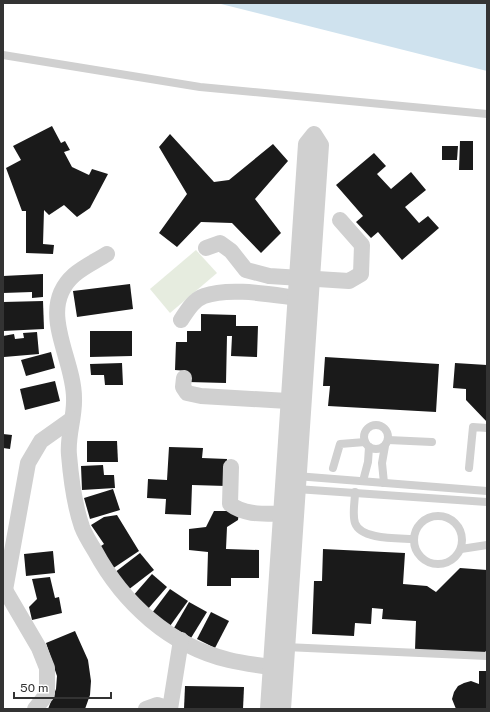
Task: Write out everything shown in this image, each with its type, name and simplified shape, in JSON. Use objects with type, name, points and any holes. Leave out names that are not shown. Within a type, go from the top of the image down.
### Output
[{"type":"street","points":[[268,709],[278,668],[290,483],[313,279],[321,145],[314,134],[306,144],[295,298],[288,401],[290,483]]},
{"type":"street","points":[[206,248],[220,243],[231,251],[246,270],[268,276],[297,279],[349,281],[361,274],[362,246],[340,220]]},
{"type":"street","points":[[107,254],[74,275],[60,290],[56,312],[59,332],[70,368],[74,398],[68,453],[74,496],[82,528],[104,568],[132,604],[162,629],[195,648],[229,660],[278,668]]},
{"type":"street","points":[[181,320],[190,306],[203,296],[219,292],[237,292],[311,299]]},
{"type":"street","points":[[184,378],[183,387],[187,393],[200,396],[288,401]]},
{"type":"street","points":[[35,709],[47,694],[47,668],[39,648],[4,592],[28,463],[41,441],[72,419]]},
{"type":"street","points":[[231,467],[230,504],[238,510],[248,513],[288,514]]},
{"type":"street","points":[[146,709],[157,705],[170,709],[181,640]]},
{"type":"street","points":[[278,668],[283,709]]},
{"type":"lane","points":[[3,55],[200,87],[487,114]]},
{"type":"lane","points":[[363,481],[368,462],[365,431],[375,425],[386,429],[387,443],[382,463],[381,482],[378,494]]},
{"type":"lane","points":[[469,468],[473,427],[487,428]]},
{"type":"lane","points":[[333,468],[340,444],[367,444],[376,449],[387,443],[432,442]]},
{"type":"lane","points":[[290,483],[363,481],[487,491]]},
{"type":"lane","points":[[290,483],[355,492],[487,502]]},
{"type":"lane","points":[[435,498],[436,487]]},
{"type":"lane","points":[[355,492],[354,518],[360,531],[367,535],[413,539]]},
{"type":"lane","points":[[441,516],[450,519],[461,530],[463,539],[461,549],[452,560],[446,563],[433,564],[420,557],[414,547],[413,539],[418,524],[424,520],[441,516]]},
{"type":"lane","points":[[461,549],[487,545]]},
{"type":"lane","points":[[280,647],[487,656]]},
{"type":"shaded area","points":[[196,250],[217,273],[170,313],[150,289]]},
{"type":"water","points":[[217,3],[487,3],[487,71]]},
{"type":"building","points":[[52,126],[61,143],[65,141],[70,150],[64,152],[72,167],[89,175],[92,169],[108,174],[90,208],[77,217],[64,205],[49,215],[44,210],[43,244],[54,245],[53,254],[26,253],[26,211],[22,211],[6,168],[21,160],[13,146]]},
{"type":"building","points":[[170,134],[214,182],[229,180],[273,144],[288,161],[255,199],[281,233],[261,253],[232,223],[201,222],[177,247],[159,233],[187,194],[159,147]]},
{"type":"building","points":[[460,141],[473,141],[473,170],[459,170]]},
{"type":"building","points":[[442,146],[458,146],[457,160],[442,160]]},
{"type":"building","points":[[374,153],[386,166],[377,174],[391,189],[411,172],[426,190],[405,207],[419,223],[428,216],[439,228],[402,260],[378,232],[371,238],[356,222],[363,216],[336,185]]},
{"type":"building","points":[[43,274],[43,297],[32,298],[32,292],[3,293],[3,276]]},
{"type":"building","points":[[130,284],[133,309],[77,317],[73,291]]},
{"type":"building","points":[[43,301],[44,329],[3,331],[3,302]]},
{"type":"building","points":[[201,314],[236,315],[236,326],[258,326],[257,357],[231,356],[232,336],[227,336],[226,383],[188,382],[188,371],[175,370],[176,342],[187,342],[187,331],[201,331]]},
{"type":"building","points":[[90,331],[132,331],[132,356],[90,357]]},
{"type":"building","points":[[37,332],[39,354],[4,357],[3,336],[14,334],[15,339],[24,338],[23,333]]},
{"type":"building","points":[[51,352],[55,368],[26,376],[21,360]]},
{"type":"building","points":[[325,357],[439,364],[436,412],[328,406],[330,386],[323,386]]},
{"type":"building","points":[[122,363],[123,385],[105,385],[104,375],[91,375],[90,364]]},
{"type":"building","points":[[455,363],[487,365],[487,422],[466,400],[466,389],[453,388]]},
{"type":"building","points":[[55,381],[60,401],[25,410],[20,389]]},
{"type":"building","points":[[3,434],[12,435],[10,449],[3,448]]},
{"type":"building","points":[[87,441],[117,441],[118,462],[87,462]]},
{"type":"building","points":[[169,447],[203,448],[202,458],[227,459],[226,486],[192,485],[191,515],[165,514],[166,499],[147,498],[148,479],[167,480]]},
{"type":"building","points":[[103,465],[104,475],[114,475],[115,488],[82,490],[81,466]]},
{"type":"building","points":[[113,489],[120,510],[90,519],[84,498]]},
{"type":"building","points":[[214,511],[239,511],[238,520],[227,527],[226,549],[259,550],[259,578],[231,578],[231,586],[207,586],[208,552],[189,550],[189,529],[206,527]]},
{"type":"building","points":[[117,515],[139,551],[112,569],[98,548],[104,544],[91,525],[104,517]]},
{"type":"building","points":[[323,549],[405,553],[403,584],[427,586],[436,592],[460,568],[487,570],[487,650],[484,653],[415,650],[416,621],[382,619],[383,609],[372,608],[371,624],[355,623],[354,636],[312,634],[314,581],[322,581]]},
{"type":"building","points":[[53,551],[55,573],[26,576],[24,554]]},
{"type":"building","points":[[140,553],[154,570],[128,590],[114,573]]},
{"type":"building","points":[[152,574],[167,587],[147,610],[132,597]]},
{"type":"building","points":[[50,577],[55,598],[59,597],[62,613],[32,620],[29,607],[37,599],[32,579]]},
{"type":"building","points":[[170,589],[188,601],[170,626],[152,613]]},
{"type":"building","points":[[189,602],[207,612],[191,638],[174,628]]},
{"type":"building","points":[[211,612],[229,621],[215,648],[197,639]]},
{"type":"building","points":[[75,631],[88,660],[91,681],[90,695],[85,709],[48,709],[56,689],[57,676],[46,643]]},
{"type":"building","points":[[479,671],[487,671],[487,709],[456,709],[452,699],[454,692],[458,686],[464,683],[471,681],[479,684]]},
{"type":"building","points":[[185,686],[244,687],[243,709],[184,709]]}]
